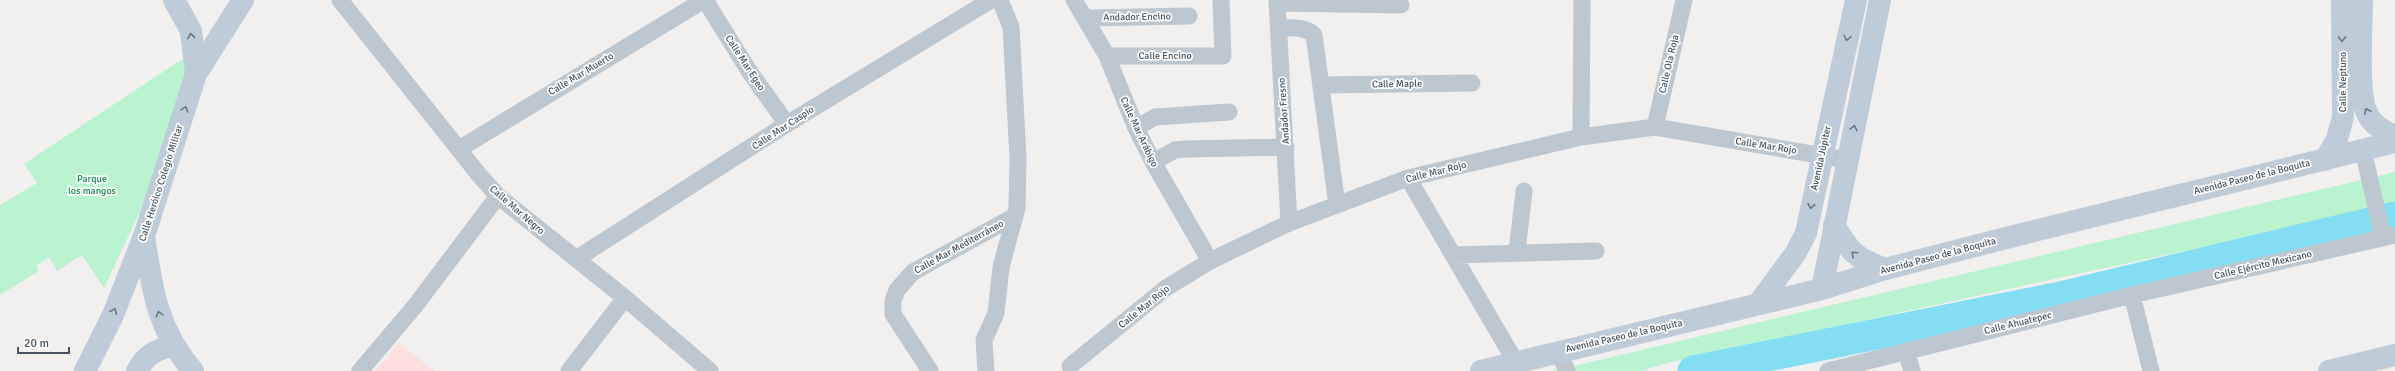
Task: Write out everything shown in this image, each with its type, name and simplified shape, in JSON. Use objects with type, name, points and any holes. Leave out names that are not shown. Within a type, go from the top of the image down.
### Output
[{"type":"main road","points":[[174,0],[191,31],[196,74]]},
{"type":"main road","name":"Calle Heróico Colegio Militar","points":[[85,371],[113,314],[144,236],[196,74],[243,0]]},
{"type":"main road","name":"Avenida Júpiter","points":[[1758,304],[1795,254],[1806,233],[1821,155],[1856,0]]},
{"type":"main road","points":[[1822,289],[1880,0]]},
{"type":"main road","name":"Calle Neptuno","points":[[2325,160],[2337,139],[2343,117],[2342,0]]},
{"type":"main road","name":"Calle Neptuno","points":[[2362,0],[2362,98],[2367,115],[2382,130],[2395,136]]},
{"type":"main road","name":"Avenida Paseo de la Boquita","points":[[1481,371],[1515,361],[1822,289],[1885,270],[2395,142]]},
{"type":"main road","points":[[1834,225],[1849,250],[1860,260],[1885,270]]},
{"type":"main road","points":[[144,236],[153,294],[162,322],[173,345],[193,371]]},
{"type":"main road","points":[[137,371],[143,360],[150,354],[173,345]]},
{"type":"main road","points":[[2338,370],[2395,356]]},
{"type":"street","name":"Calle Mar Negro","points":[[340,0],[498,196],[625,298],[710,371]]},
{"type":"street","name":"Calle Mar Muerto","points":[[459,149],[704,0]]},
{"type":"street","name":"Calle Mar Egeo","points":[[704,0],[750,71],[787,124]]},
{"type":"street","name":"Calle Mar Caspio","points":[[576,259],[787,124],[991,0]]},
{"type":"street","points":[[986,371],[984,340],[996,313],[1001,268],[1017,208],[1018,158],[1011,27],[1000,0]]},
{"type":"street","name":"Calle Mar Arábigo","points":[[1074,0],[1086,18],[1106,56],[1136,128],[1153,162],[1210,261]]},
{"type":"street","name":"Calle Encino","points":[[1106,56],[1223,56],[1221,0]]},
{"type":"street","points":[[1581,137],[1582,0]]},
{"type":"street","name":"Calle Ola Roja","points":[[1655,127],[1684,0]]},
{"type":"street","points":[[1277,1],[1354,2],[1401,5]]},
{"type":"street","name":"Andador Fresno","points":[[1277,1],[1289,223]]},
{"type":"street","name":"Andador Encino","points":[[1086,18],[1189,16]]},
{"type":"street","points":[[1279,28],[1302,28],[1310,31],[1314,35],[1322,85],[1337,205]]},
{"type":"street","name":"Calle Maple","points":[[1322,85],[1472,83]]},
{"type":"street","points":[[1136,128],[1155,117],[1229,112]]},
{"type":"street","name":"Calle Mar Rojo","points":[[1070,366],[1166,288],[1210,261],[1289,223],[1408,178],[1581,137],[1655,127],[1848,160]]},
{"type":"street","points":[[1153,162],[1175,150],[1286,147]]},
{"type":"street","points":[[2363,150],[2370,189],[2386,234]]},
{"type":"street","points":[[1408,178],[1515,361]]},
{"type":"street","points":[[1517,252],[1524,191]]},
{"type":"street","points":[[360,371],[415,306],[498,196]]},
{"type":"street","name":"Calle Mar Mediterráneo","points":[[930,371],[893,314],[892,301],[897,290],[913,272],[1015,216]]},
{"type":"street","name":"Calle Ejército Mexicano","points":[[2132,295],[2386,234]]},
{"type":"street","points":[[1454,255],[1517,252],[1596,251]]},
{"type":"street","points":[[2132,295],[2151,371]]},
{"type":"street","name":"Calle Ahuatepec","points":[[1828,371],[2132,295]]},
{"type":"street","points":[[569,371],[625,298]]},
{"type":"street","points":[[1558,351],[1567,371]]},
{"type":"street","points":[[1906,351],[1912,371]]},
{"type":"shaded area","points":[[399,343],[434,371],[375,371]]},
{"type":"green space","name":"Parque los mangos","points":[[187,56],[183,90],[140,211],[104,288],[82,255],[57,271],[49,257],[36,266],[39,271],[0,295],[0,205],[37,183],[24,164]]},
{"type":"green space","points":[[2395,172],[2395,205],[1667,363],[1641,371],[1553,371]]},
{"type":"waterway","points":[[1693,371],[2056,298],[2395,217]]}]
